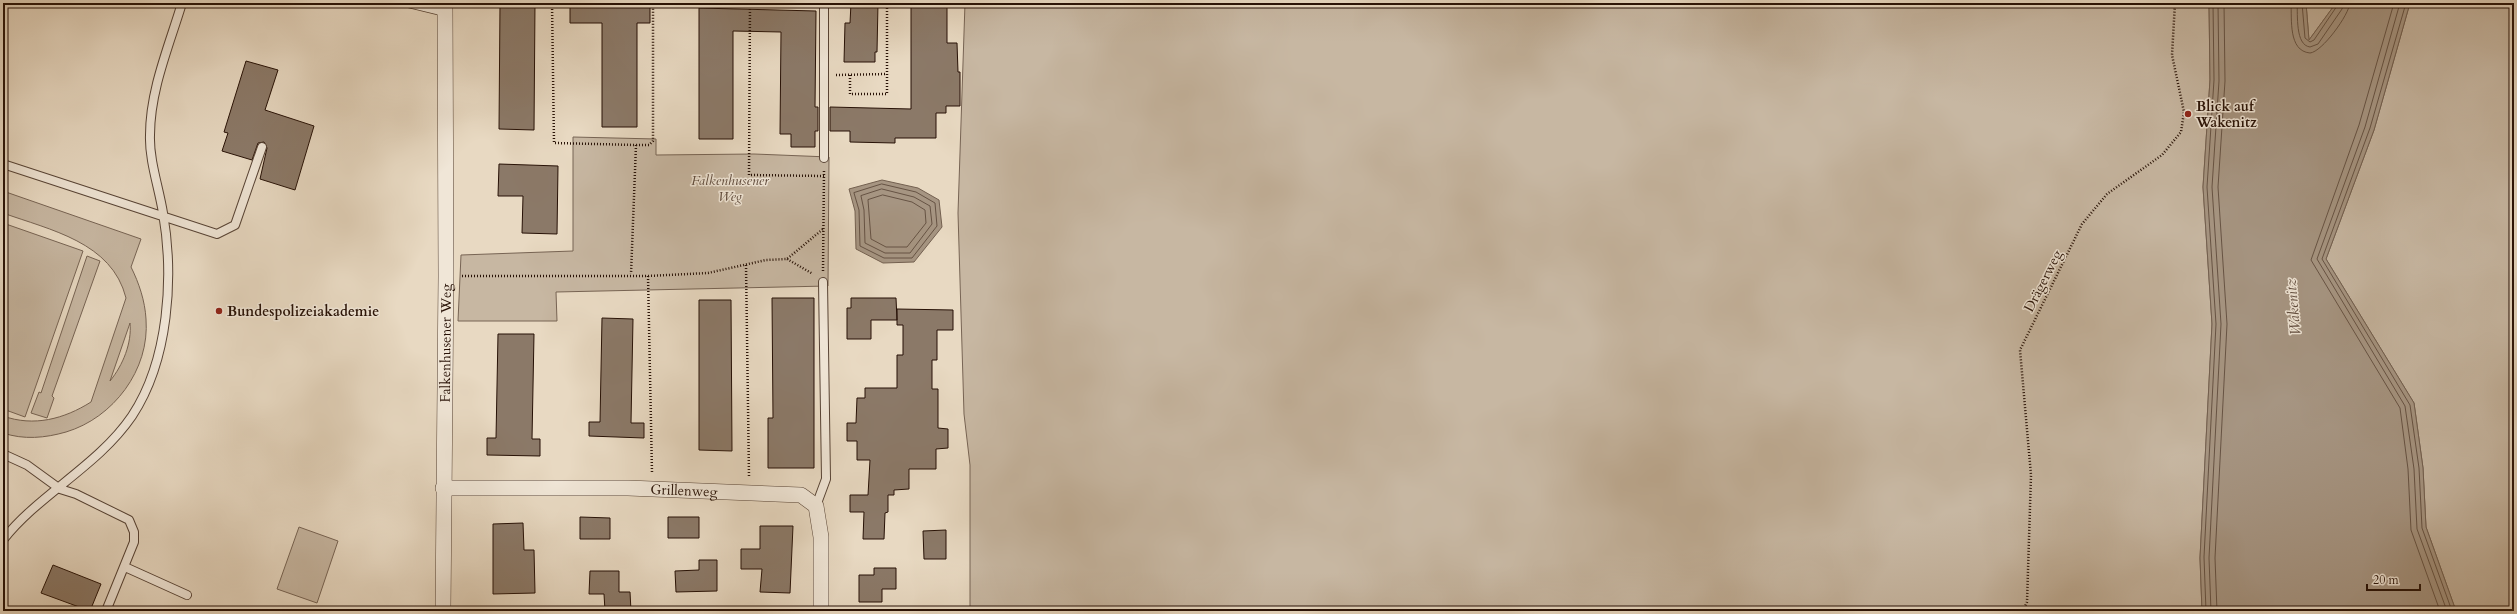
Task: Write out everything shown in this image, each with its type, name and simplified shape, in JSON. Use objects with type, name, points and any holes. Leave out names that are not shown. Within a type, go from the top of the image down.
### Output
[{"type":"street","name":"Falkenhusener Weg","points":[[442,611],[446,276],[445,7]]},
{"type":"street","name":"Grillenweg","points":[[443,488],[652,489],[801,495],[816,506]]},
{"type":"street","points":[[816,506],[822,537],[821,611]]},
{"type":"lane","points":[[3,540],[25,516],[60,489],[113,439],[132,416],[145,392],[160,347],[167,306],[170,266],[164,215],[150,137],[151,104],[182,3]]},
{"type":"lane","points":[[408,3],[445,7]]},
{"type":"lane","points":[[824,3],[824,158]]},
{"type":"lane","points":[[3,164],[164,215],[181,224],[217,234],[228,230],[235,225],[262,147]]},
{"type":"lane","points":[[816,506],[826,479],[823,282]]},
{"type":"lane","points":[[3,454],[27,465],[60,489],[76,494],[129,520],[134,532],[134,542],[106,611]]},
{"type":"lane","points":[[125,567],[188,595]]},
{"type":"path","points":[[552,3],[554,143],[636,145],[649,145],[653,141],[652,3]]},
{"type":"path","points":[[750,3],[749,175],[824,176]]},
{"type":"path","name":"Drägerweg","points":[[2023,611],[2027,602],[2031,475],[2020,350],[2082,224],[2107,194],[2162,155],[2181,132],[2184,112],[2172,55],[2175,3]]},
{"type":"path","points":[[850,75],[850,94],[887,94],[887,6]]},
{"type":"path","points":[[823,75],[887,74]]},
{"type":"path","points":[[631,274],[636,145]]},
{"type":"path","points":[[823,282],[822,228],[824,158]]},
{"type":"path","points":[[787,259],[822,228]]},
{"type":"path","points":[[446,276],[631,274],[648,276],[708,273],[746,266],[766,260],[787,259],[823,282]]},
{"type":"path","points":[[746,266],[750,493]]},
{"type":"path","points":[[648,276],[652,489]]},
{"type":"green space","points":[[965,3],[2209,3],[2210,80],[2203,187],[2212,324],[2200,558],[2202,611],[970,611],[970,465],[964,414],[958,213]]},
{"type":"green space","points":[[2306,3],[2336,3],[2309,40]]},
{"type":"green space","points":[[2410,3],[2514,3],[2514,611],[2456,611],[2426,527],[2423,468],[2414,403],[2326,259],[2374,130]]},
{"type":"green space","points":[[573,137],[656,139],[656,155],[754,154],[829,157],[828,286],[556,292],[557,321],[458,321],[461,255],[573,251]]},
{"type":"green space","points":[[3,191],[141,239],[131,267],[137,279],[144,306],[146,338],[142,356],[135,373],[113,404],[99,416],[66,432],[50,436],[19,437],[3,433],[3,416],[26,421],[48,420],[70,413],[91,402],[126,298],[119,279],[107,263],[93,251],[77,241],[59,233],[3,213]],"holes":[[[130,323],[126,354],[115,375],[110,381]]]},
{"type":"green space","points":[[3,223],[83,251],[25,417],[3,409]]},
{"type":"green space","points":[[87,256],[100,261],[52,396],[54,398],[47,418],[31,413],[39,392],[41,393]]},
{"type":"green space","points":[[299,527],[338,541],[317,603],[277,589]]},
{"type":"water","name":"Wakenitz","points":[[2209,3],[2306,3],[2309,40],[2336,3],[2410,3],[2374,130],[2326,259],[2414,403],[2423,468],[2426,527],[2456,611],[2202,611],[2200,558],[2212,324],[2203,187],[2210,80]]},
{"type":"water","points":[[882,180],[918,188],[939,200],[942,227],[914,262],[883,263],[856,249],[855,211],[849,189]]},
{"type":"building","points":[[500,3],[535,3],[534,130],[499,129]]},
{"type":"building","points":[[851,3],[878,3],[877,52],[875,52],[875,62],[844,62],[845,23],[850,23]]},
{"type":"building","points":[[911,3],[947,3],[947,43],[957,43],[958,72],[960,72],[960,106],[946,106],[946,113],[936,113],[936,138],[895,138],[895,143],[850,142],[850,131],[830,131],[830,107],[911,109]]},
{"type":"building","points":[[570,4],[650,5],[650,23],[637,23],[637,127],[602,127],[602,23],[570,23]]},
{"type":"building","points":[[699,8],[816,11],[815,107],[818,107],[818,131],[815,131],[815,147],[791,147],[791,134],[780,134],[781,32],[733,31],[733,139],[699,139]]},
{"type":"building","points":[[246,61],[278,70],[265,110],[314,126],[295,190],[260,179],[267,148],[264,142],[258,143],[252,160],[222,151],[228,133],[224,132]]},
{"type":"building","points":[[499,164],[558,166],[557,234],[522,233],[523,196],[498,196]]},
{"type":"building","points":[[772,298],[814,298],[814,468],[768,468],[768,418],[773,418]]},
{"type":"building","points":[[851,298],[896,298],[897,320],[871,320],[871,339],[847,339],[847,308],[851,308]]},
{"type":"building","points":[[699,300],[731,300],[732,451],[699,450]]},
{"type":"building","points":[[897,309],[953,310],[953,330],[937,330],[937,360],[932,360],[932,389],[938,389],[938,428],[948,429],[948,448],[936,449],[936,469],[909,469],[909,489],[894,490],[894,495],[888,495],[888,512],[885,513],[884,539],[863,539],[864,512],[850,512],[850,495],[868,495],[870,460],[857,460],[857,441],[847,441],[847,423],[856,423],[857,398],[865,398],[865,388],[897,388],[897,355],[903,355],[903,325],[897,325]]},
{"type":"building","points":[[602,318],[633,319],[631,423],[644,423],[644,438],[589,436],[589,422],[600,422]]},
{"type":"building","points":[[498,334],[534,334],[532,439],[540,439],[540,456],[487,455],[487,438],[496,438]]},
{"type":"building","points":[[580,517],[610,518],[610,539],[580,539]]},
{"type":"building","points":[[668,517],[699,517],[699,538],[668,538]]},
{"type":"building","points":[[523,523],[524,550],[534,550],[535,593],[493,594],[493,524]]},
{"type":"building","points":[[760,526],[793,526],[790,593],[760,592],[762,569],[741,569],[741,549],[760,549]]},
{"type":"building","points":[[946,530],[946,559],[924,559],[923,531]]},
{"type":"building","points":[[699,560],[717,560],[717,591],[676,592],[675,571],[699,570]]},
{"type":"building","points":[[53,565],[101,584],[90,611],[41,593]]},
{"type":"building","points":[[874,568],[896,568],[896,589],[882,589],[882,602],[859,602],[859,575],[874,575]]},
{"type":"building","points":[[590,571],[619,571],[619,592],[630,592],[631,611],[605,611],[604,594],[589,594]]},
{"type":"place","name":"Blick auf Wakenitz","points":[[2188,114]]},
{"type":"place","name":"Bundespolizeiakademie","points":[[219,311]]}]
